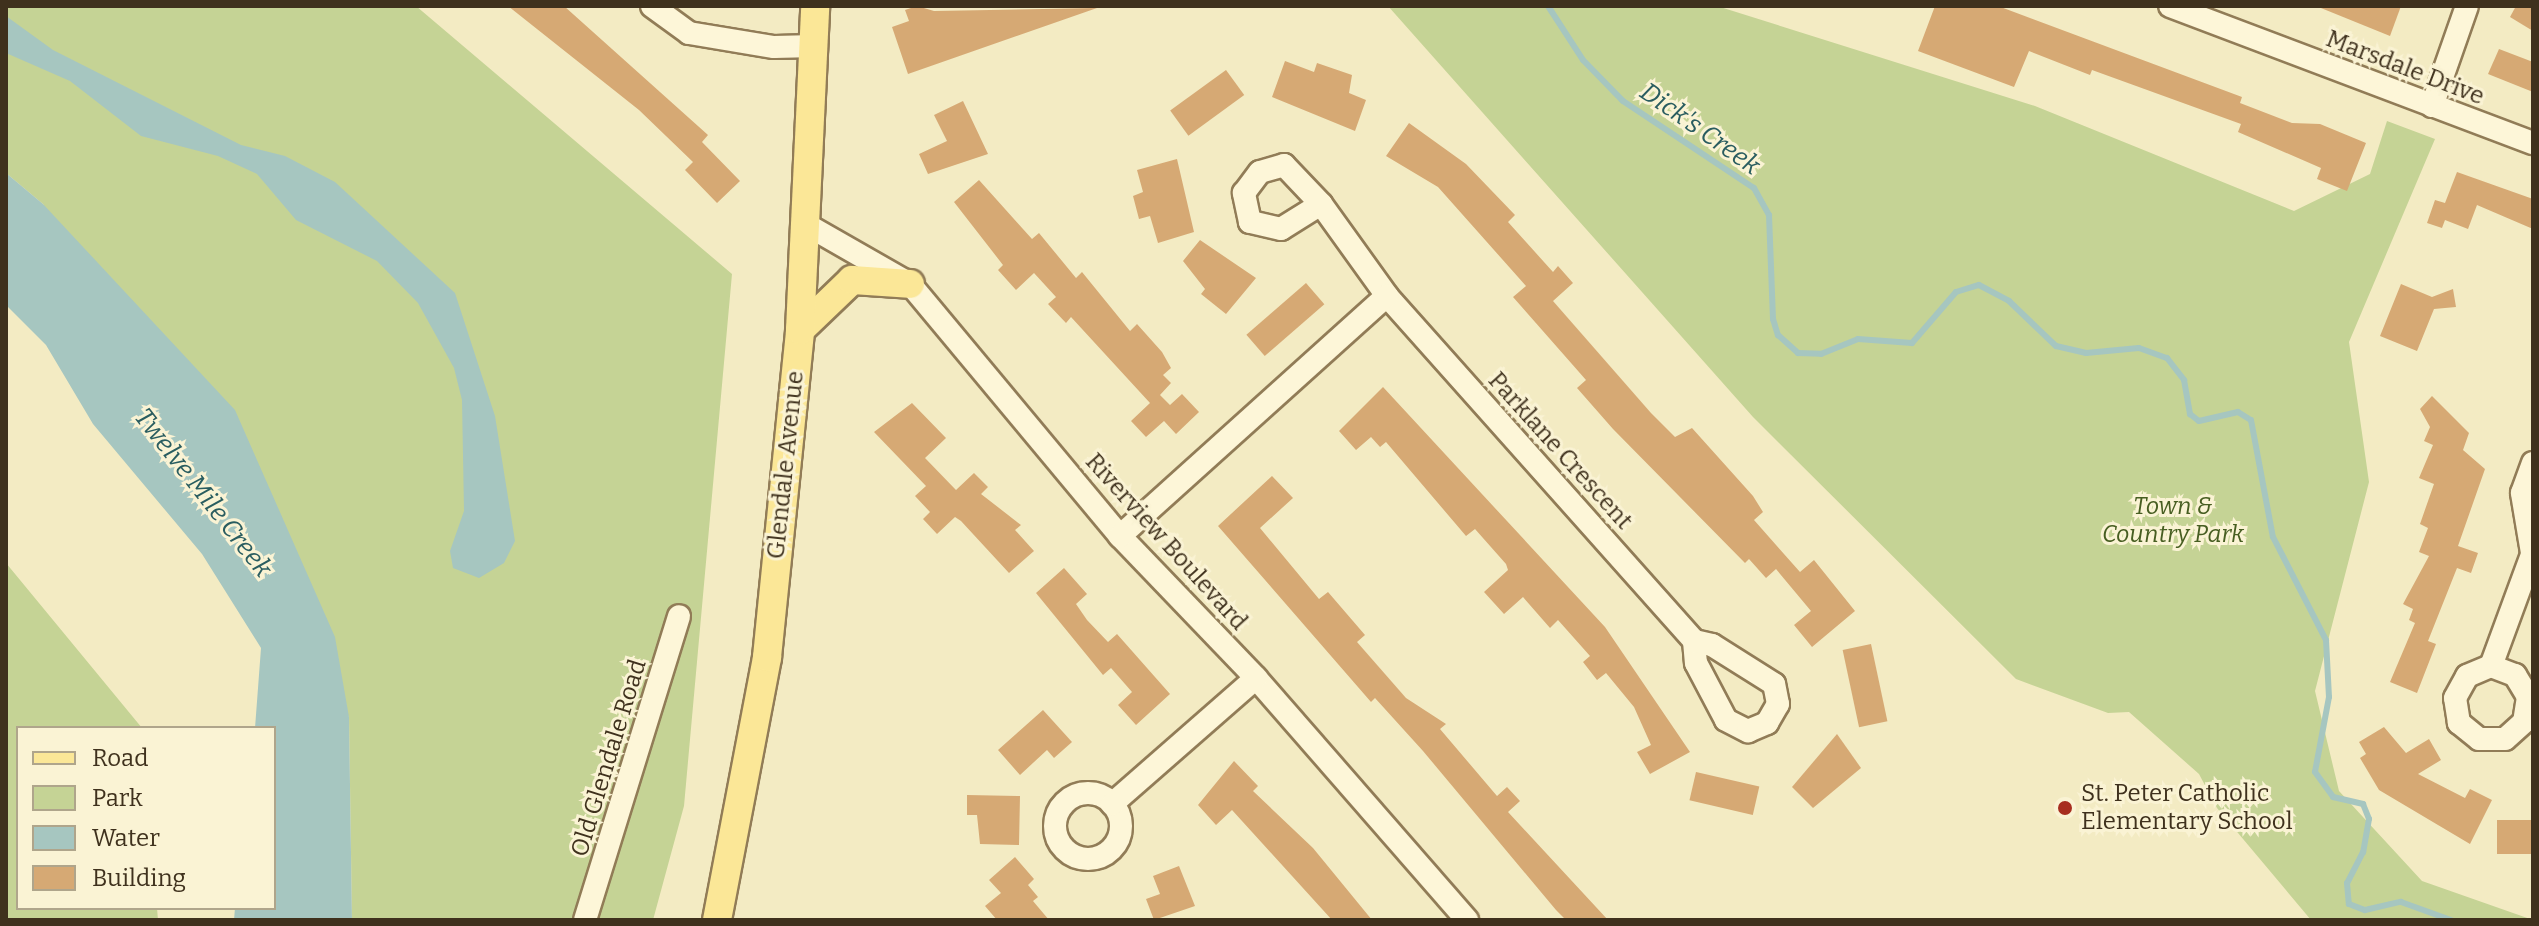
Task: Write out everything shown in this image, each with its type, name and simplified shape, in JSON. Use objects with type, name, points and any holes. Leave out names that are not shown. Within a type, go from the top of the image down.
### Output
[{"type":"main road","name":"Glendale Avenue","points":[[717,920],[767,657],[800,330],[815,6]]},
{"type":"main road","points":[[800,330],[852,280],[910,284]]},
{"type":"street","points":[[652,6],[689,33],[774,47],[815,46]]},
{"type":"street","name":"Marsdale Drive","points":[[2170,6],[2533,143]]},
{"type":"street","points":[[2432,106],[2467,6]]},
{"type":"street","name":"Parklane Crescent","points":[[1321,204],[1387,296],[1694,641]]},
{"type":"street","name":"Riverview Boulevard","points":[[807,225],[910,284],[1120,536],[1256,678],[1467,920]]},
{"type":"street","points":[[1120,536],[1387,296]]},
{"type":"street","points":[[2491,666],[2533,553],[2522,493],[2533,463]]},
{"type":"street","name":"Old Glendale Road","points":[[590,919],[679,616]]},
{"type":"street","points":[[1112,804],[1256,678]]},
{"type":"green space","points":[[6,6],[416,6],[732,274],[684,806],[653,920],[352,920],[349,717],[43,204],[6,173]]},
{"type":"green space","name":"Town & Country Park","points":[[1388,6],[1717,6],[2035,106],[2294,211],[2370,174],[2387,121],[2435,139],[2349,342],[2369,482],[2315,691],[2339,791],[2422,881],[2533,920],[2311,920],[2217,808],[2199,774],[2129,712],[2108,713],[2016,679],[1753,417]]},
{"type":"green space","points":[[6,563],[140,726],[16,726],[16,910],[157,910],[158,920],[6,920]]},
{"type":"water","points":[[6,16],[53,50],[241,145],[285,156],[335,182],[455,293],[495,416],[515,541],[504,563],[479,578],[453,568],[450,551],[464,511],[462,400],[454,368],[418,303],[377,261],[296,220],[257,174],[218,156],[141,136],[70,81],[6,53]]},
{"type":"water","name":"Twelve Mile Creek","points":[[6,173],[43,204],[235,410],[335,637],[349,717],[352,920],[234,920],[235,910],[276,910],[276,726],[255,726],[261,648],[202,554],[93,424],[46,345],[6,305]]},
{"type":"building","points":[[508,6],[564,6],[708,135],[702,142],[740,181],[717,203],[685,170],[693,162],[639,110]]},
{"type":"building","points":[[917,6],[934,11],[1097,8],[908,74],[892,27],[909,21],[905,10]]},
{"type":"building","points":[[1935,6],[1998,6],[2242,97],[2240,103],[2292,123],[2320,124],[2366,143],[2347,191],[2317,179],[2321,168],[2238,132],[2241,124],[2092,70],[2090,75],[2029,51],[2014,87],[1918,51]]},
{"type":"building","points":[[2316,6],[2401,6],[2390,36]]},
{"type":"building","points":[[2516,6],[2533,6],[2533,31],[2510,17]]},
{"type":"building","points":[[2499,49],[2533,62],[2533,92],[2488,74]]},
{"type":"building","points":[[1285,61],[1314,72],[1317,63],[1352,75],[1349,93],[1366,100],[1355,131],[1272,97]]},
{"type":"building","points":[[1226,70],[1244,95],[1188,136],[1170,111]]},
{"type":"building","points":[[963,101],[988,154],[928,174],[919,154],[947,141],[934,115]]},
{"type":"building","points":[[1409,123],[1466,164],[1515,215],[1508,222],[1553,272],[1558,266],[1573,283],[1553,301],[1651,413],[1675,437],[1692,428],[1753,496],[1763,512],[1754,520],[1800,572],[1814,560],[1855,611],[1812,647],[1794,625],[1811,611],[1776,569],[1766,578],[1749,559],[1745,563],[1613,429],[1577,388],[1586,380],[1513,297],[1526,286],[1438,187],[1386,156]]},
{"type":"building","points":[[1177,159],[1194,232],[1158,243],[1150,216],[1139,219],[1133,196],[1143,192],[1137,170]]},
{"type":"building","points":[[2457,172],[2533,199],[2533,229],[2477,205],[2468,229],[2445,220],[2442,228],[2427,223],[2435,200],[2445,203]]},
{"type":"building","points":[[979,180],[1032,239],[1039,233],[1076,278],[1082,272],[1130,331],[1137,324],[1162,352],[1171,368],[1163,375],[1171,383],[1160,395],[1170,405],[1182,394],[1199,412],[1176,434],[1164,421],[1146,437],[1131,421],[1150,403],[1071,317],[1066,323],[1048,304],[1056,297],[1034,273],[1016,290],[998,270],[1003,265],[954,202]]},
{"type":"building","points":[[1200,240],[1256,278],[1226,314],[1201,294],[1205,289],[1183,261]]},
{"type":"building","points":[[1306,283],[1324,304],[1265,356],[1246,335]]},
{"type":"building","points":[[2401,284],[2432,297],[2453,289],[2456,307],[2434,309],[2417,351],[2380,336]]},
{"type":"building","points":[[1383,387],[1605,627],[1690,752],[1650,774],[1637,752],[1651,745],[1634,707],[1606,673],[1597,680],[1583,662],[1590,656],[1558,620],[1550,628],[1523,597],[1504,614],[1484,592],[1508,570],[1506,564],[1475,529],[1466,536],[1386,442],[1380,447],[1371,437],[1356,450],[1339,431]]},
{"type":"building","points":[[2432,396],[2469,433],[2463,450],[2485,469],[2458,546],[2478,553],[2471,573],[2457,568],[2428,641],[2436,644],[2417,693],[2390,682],[2415,623],[2409,620],[2413,609],[2403,604],[2429,556],[2419,552],[2428,528],[2420,524],[2434,484],[2419,478],[2433,445],[2424,441],[2430,427],[2420,409]]},
{"type":"building","points":[[912,403],[946,438],[925,458],[956,490],[974,473],[988,487],[981,494],[1021,525],[1015,530],[1034,551],[1009,573],[955,517],[937,534],[923,519],[930,512],[915,496],[926,486],[874,432]]},
{"type":"building","points":[[1272,476],[1293,498],[1260,528],[1319,599],[1328,592],[1365,635],[1357,642],[1406,698],[1446,724],[1440,729],[1497,796],[1507,787],[1520,801],[1508,812],[1608,920],[1566,920],[1556,910],[1423,751],[1375,698],[1371,702],[1218,526]]},
{"type":"building","points":[[1064,568],[1087,594],[1076,604],[1087,620],[1108,642],[1117,634],[1170,694],[1136,725],[1118,705],[1132,692],[1111,668],[1103,675],[1036,593]]},
{"type":"building","points":[[1871,644],[1887,721],[1859,727],[1843,650]]},
{"type":"building","points":[[1043,710],[1072,742],[1054,758],[1047,750],[1020,775],[998,750]]},
{"type":"building","points":[[2384,727],[2406,753],[2429,739],[2441,760],[2418,774],[2465,798],[2470,789],[2492,800],[2470,844],[2379,790],[2360,758],[2366,754],[2359,742]]},
{"type":"building","points":[[1837,734],[1861,768],[1813,808],[1792,787]]},
{"type":"building","points":[[1234,761],[1258,786],[1253,791],[1313,848],[1372,920],[1332,920],[1232,810],[1216,825],[1198,805]]},
{"type":"building","points":[[1696,772],[1759,787],[1753,815],[1689,800]]},
{"type":"building","points":[[967,795],[1020,796],[1019,845],[980,844],[977,815],[967,815]]},
{"type":"building","points":[[2497,820],[2533,820],[2533,854],[2497,854]]},
{"type":"building","points":[[1015,857],[1034,879],[1028,885],[1038,897],[1033,901],[1049,920],[997,920],[985,906],[1001,893],[989,880]]},
{"type":"building","points":[[1179,866],[1195,906],[1154,920],[1146,899],[1160,894],[1153,876]]},
{"type":"waterway","name":"Dick's Creek","points":[[1548,6],[1583,60],[1623,101],[1754,188],[1769,215],[1773,319],[1778,335],[1798,353],[1821,354],[1858,339],[1912,343],[1956,292],[1979,285],[2009,301],[2056,346],[2086,353],[2139,348],[2167,358],[2184,380],[2190,414],[2199,421],[2238,412],[2251,420],[2273,537],[2326,640],[2329,697],[2315,772],[2333,797],[2363,804],[2369,819],[2363,852],[2347,883],[2349,904],[2365,910],[2401,902],[2451,920]]},
{"type":"place","name":"St. Peter Catholic Elementary School","points":[[2065,808]]}]
